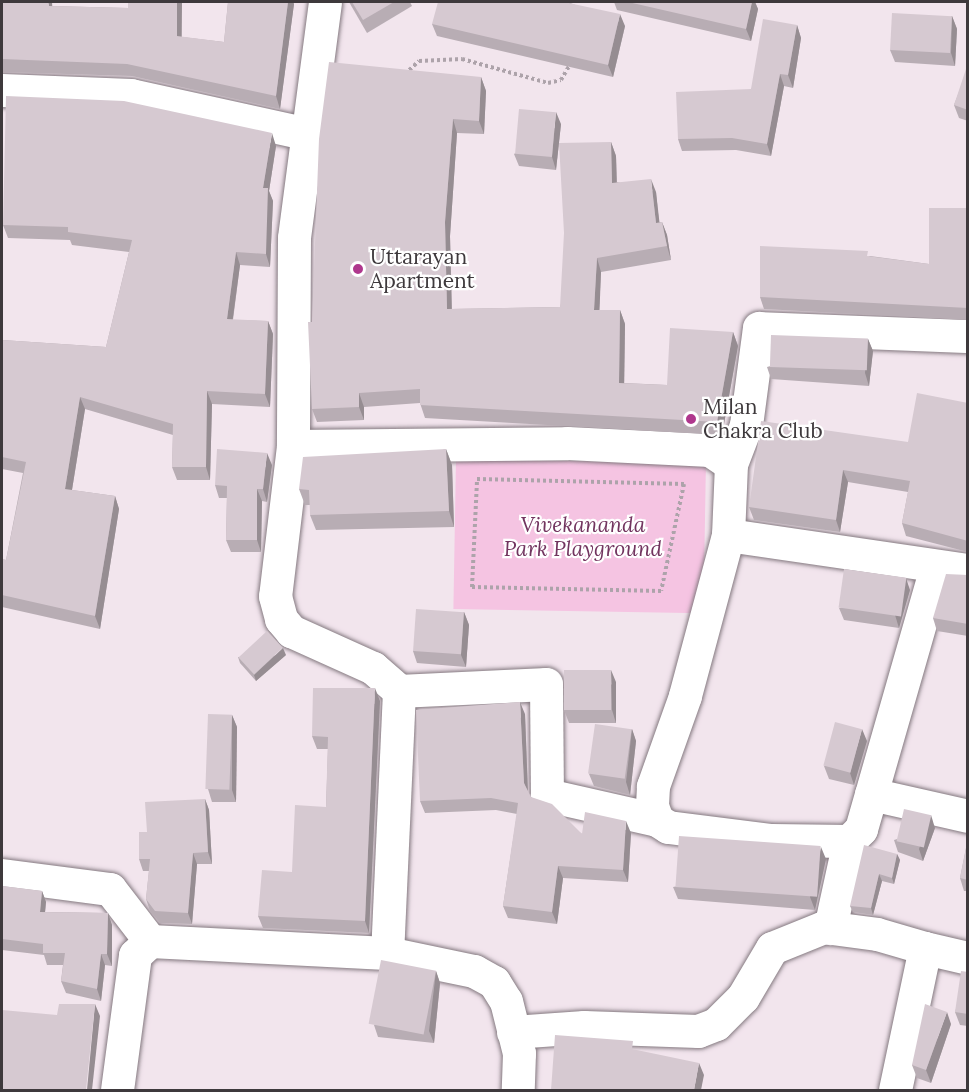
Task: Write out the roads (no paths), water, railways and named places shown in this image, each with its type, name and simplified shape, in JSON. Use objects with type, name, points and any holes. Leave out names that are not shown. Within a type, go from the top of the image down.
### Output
[{"type":"street","points":[[325,2],[304,133],[294,249],[293,446],[275,596],[281,619],[291,631],[373,668],[399,691],[546,684],[547,795],[657,820],[668,827],[771,840],[849,841]]},
{"type":"street","points":[[2,90],[131,95],[304,133]]},
{"type":"street","points":[[657,820],[653,786],[685,696],[728,535],[730,464],[746,425],[759,328],[968,336]]},
{"type":"street","points":[[293,446],[567,442],[710,450],[730,464]]},
{"type":"street","points":[[728,535],[959,563],[871,794],[861,829],[849,841],[830,928]]},
{"type":"street","points":[[387,953],[399,691]]},
{"type":"street","points":[[871,794],[968,816]]},
{"type":"street","points":[[2,875],[110,889],[150,941]]},
{"type":"street","points":[[513,1032],[584,1027],[698,1031],[716,1024],[743,997],[772,948],[830,928],[968,958]]},
{"type":"street","points":[[117,1090],[135,955],[150,941],[387,953],[474,971],[494,982],[506,1001],[519,1053],[518,1090]]},
{"type":"street","points":[[895,1090],[924,948]]},
{"type":"place","name":"Uttarayan Apartment","points":[[358,269]]},
{"type":"place","name":"Milan Chakra Club","points":[[691,419]]},
{"type":"park label","name":"Vivekananda Park Playground","points":[[583,537]]}]
